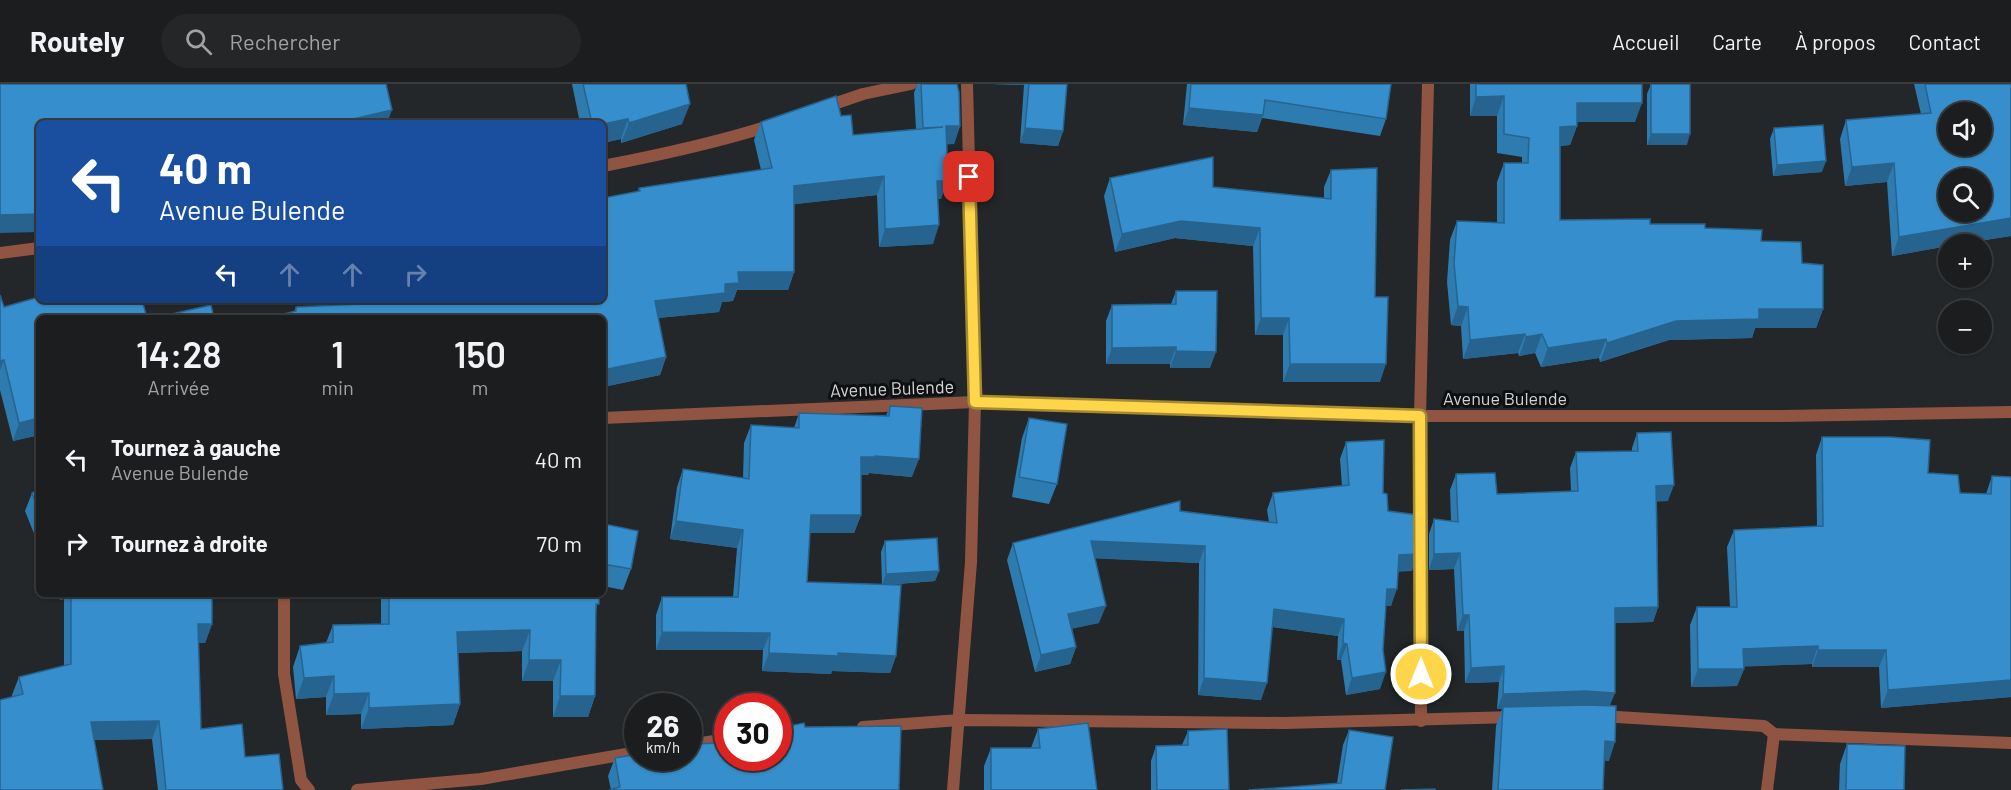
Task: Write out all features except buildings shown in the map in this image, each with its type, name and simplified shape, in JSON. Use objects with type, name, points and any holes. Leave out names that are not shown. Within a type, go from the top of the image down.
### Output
[{"type":"street","points":[[807,113],[863,94],[911,84]]},
{"type":"street","points":[[953,790],[971,562],[975,402],[967,84]]},
{"type":"street","points":[[1421,721],[1420,416],[1428,84]]},
{"type":"street","points":[[606,165],[717,141],[785,120]]},
{"type":"street","points":[[0,253],[36,248]]},
{"type":"street","name":"Avenue Bulende","points":[[606,418],[975,402],[1420,416],[1782,416],[2011,412]]},
{"type":"street","points":[[284,597],[284,674],[301,780],[309,790]]},
{"type":"street","points":[[1592,715],[1764,726],[1774,734],[2011,743]]},
{"type":"street","points":[[846,729],[960,720],[1284,723],[1523,717]]},
{"type":"street","points":[[1767,790],[1774,734]]},
{"type":"street","points":[[357,790],[481,779],[624,754]]},
{"type":"route","points":[[969,177],[975,402],[1420,416],[1421,674]]}]
